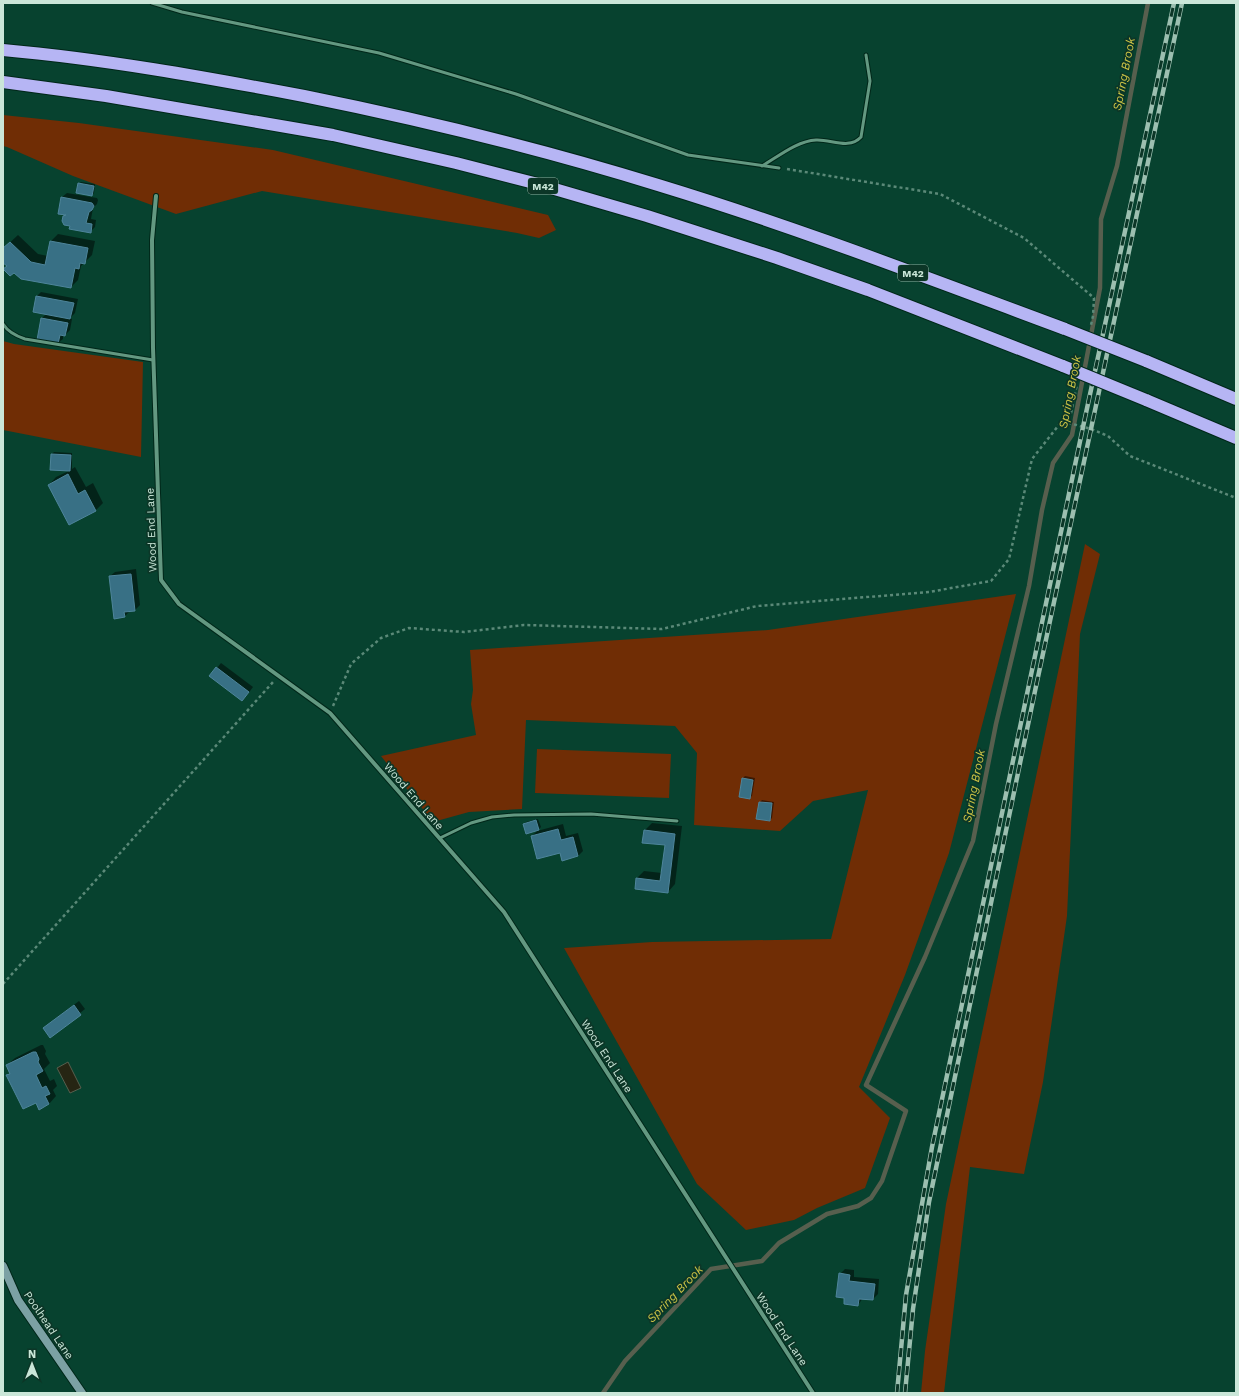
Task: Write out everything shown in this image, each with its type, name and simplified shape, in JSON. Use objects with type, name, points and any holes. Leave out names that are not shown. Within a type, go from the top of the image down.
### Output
[{"type":"highway","name":"M42","points":[[3,50],[150,68],[261,88],[377,111],[552,154],[658,185],[761,218],[867,255],[1065,329],[1236,399]]},
{"type":"highway","name":"M42","points":[[3,82],[106,96],[333,135],[456,163],[534,183],[647,216],[868,290],[1063,366],[1236,438]]},
{"type":"street","name":"Wood End Lane","points":[[156,196],[152,240],[161,580],[179,604],[330,713],[504,912],[813,1393]]},
{"type":"street","name":"Poolhead Lane","points":[[3,1266],[18,1300],[82,1393]]},
{"type":"lane","points":[[152,3],[182,12],[379,54],[516,94],[688,155],[779,168]]},
{"type":"lane","points":[[762,166],[804,142],[818,140],[848,143],[856,142],[861,137],[870,81],[866,55]]},
{"type":"lane","points":[[3,324],[5,328],[16,336],[24,339],[154,360]]},
{"type":"lane","points":[[440,838],[471,823],[492,817],[514,815],[591,814],[677,821]]},
{"type":"path","points":[[779,168],[940,194],[1024,238],[1094,298]]},
{"type":"path","points":[[330,713],[351,664],[381,638],[409,628],[464,632],[524,625],[662,629],[757,606],[929,592],[991,582],[1009,559],[1032,459],[1062,421],[1108,436],[1130,456],[1236,498]]},
{"type":"path","points":[[3,984],[279,675]]},
{"type":"shaded area","points":[[3,115],[79,123],[273,150],[548,215],[556,230],[539,238],[517,233],[262,191],[176,214],[73,176],[3,146]]},
{"type":"shaded area","points":[[3,341],[14,344],[143,362],[141,457],[3,430]]},
{"type":"shaded area","points":[[1085,544],[1100,554],[1080,634],[1067,916],[1043,1082],[1024,1174],[970,1167],[944,1393],[921,1393],[925,1351],[946,1204]]},
{"type":"shaded area","points":[[1016,594],[949,853],[905,975],[859,1087],[890,1118],[865,1188],[817,1208],[794,1220],[746,1230],[697,1184],[564,948],[652,942],[831,939],[868,790],[813,801],[780,831],[694,825],[697,753],[675,726],[526,720],[522,809],[469,812],[433,822],[381,756],[476,735],[471,704],[473,690],[470,650],[768,630]]},
{"type":"shaded area","points":[[537,749],[671,754],[669,798],[535,793]]},
{"type":"shaded area","points":[[68,1062],[81,1088],[70,1093],[57,1068]]},
{"type":"building","points":[[78,183],[94,186],[92,196],[76,193]]},
{"type":"building","points":[[61,197],[92,203],[94,206],[89,212],[86,223],[92,224],[91,233],[69,229],[70,226],[64,225],[62,221],[63,216],[66,215],[58,214]]},
{"type":"building","points":[[50,241],[88,248],[85,264],[80,263],[79,269],[75,268],[71,288],[21,279],[14,273],[10,276],[3,269],[7,266],[3,263],[3,248],[10,242],[31,262],[45,265]]},
{"type":"building","points":[[36,296],[74,303],[70,319],[33,312]]},
{"type":"building","points":[[41,318],[68,323],[65,336],[60,335],[58,344],[37,340]]},
{"type":"building","points":[[51,454],[71,455],[70,471],[50,470]]},
{"type":"building","points":[[68,474],[78,494],[85,490],[96,511],[69,525],[48,485]]},
{"type":"building","points":[[131,574],[135,611],[124,612],[125,617],[114,619],[109,576]]},
{"type":"building","points":[[216,667],[249,692],[242,701],[209,676]]},
{"type":"building","points":[[742,778],[753,780],[750,799],[739,797]]},
{"type":"building","points":[[759,802],[772,803],[770,821],[756,819]]},
{"type":"building","points":[[536,820],[539,830],[526,834],[523,824]]},
{"type":"building","points":[[558,829],[561,840],[573,837],[578,856],[562,861],[560,853],[537,859],[531,836]]},
{"type":"building","points":[[644,830],[675,834],[668,893],[635,889],[636,878],[660,881],[665,845],[642,843]]},
{"type":"building","points":[[74,1005],[81,1015],[50,1038],[43,1028]]},
{"type":"building","points":[[36,1052],[39,1059],[38,1062],[43,1071],[36,1075],[42,1088],[46,1086],[50,1094],[45,1096],[49,1104],[39,1110],[36,1103],[23,1109],[6,1075],[10,1074],[6,1065]]},
{"type":"building","points":[[839,1273],[850,1275],[849,1281],[875,1284],[873,1300],[859,1299],[858,1306],[844,1304],[844,1298],[836,1297]]},
{"type":"waterway","name":"Spring Brook","points":[[603,1393],[625,1361],[711,1269],[762,1261],[779,1243],[827,1214],[858,1206],[871,1198],[882,1181],[906,1111],[866,1085],[925,957],[973,841],[996,724],[1029,586],[1042,510],[1053,463],[1072,435],[1100,288],[1101,219],[1117,166],[1148,3]]},
{"type":"railway","points":[[897,1393],[906,1295],[932,1147],[1083,427],[1174,3]]},
{"type":"railway","points":[[905,1393],[913,1309],[929,1202],[1035,691],[1182,3]]}]
